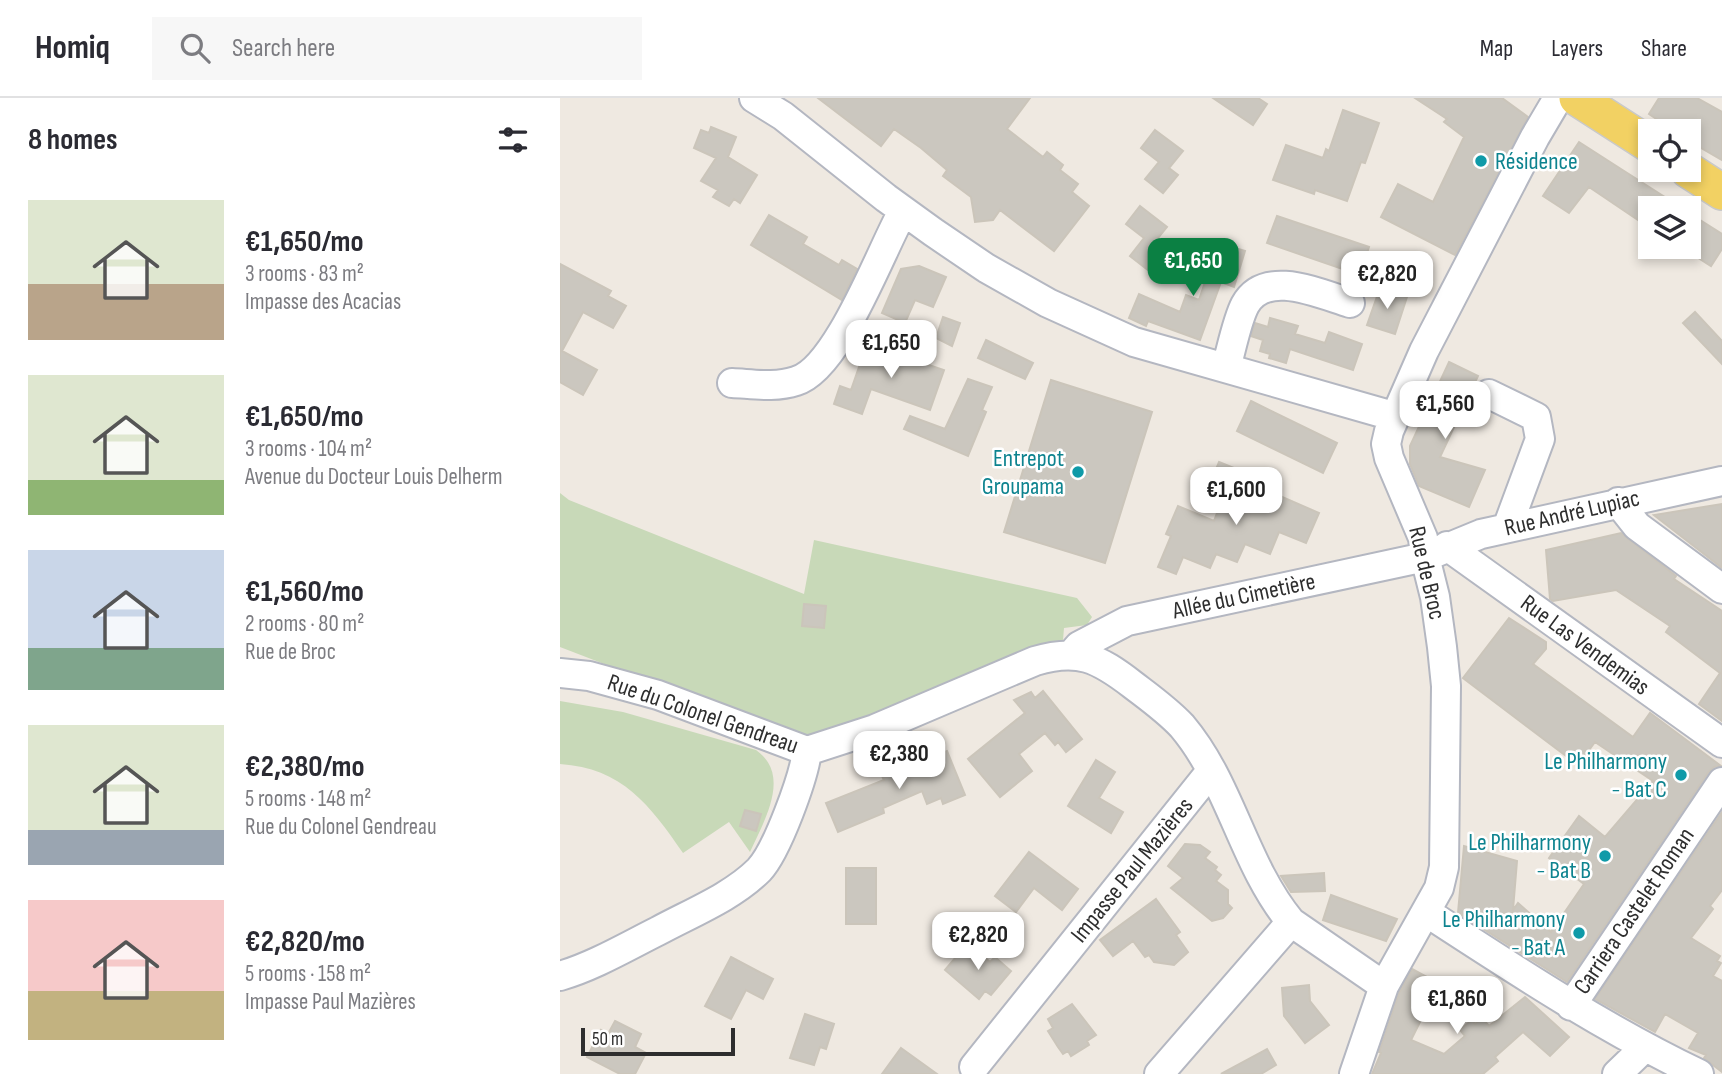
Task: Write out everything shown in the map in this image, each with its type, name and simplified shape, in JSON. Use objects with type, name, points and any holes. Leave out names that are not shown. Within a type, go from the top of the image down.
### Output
[{"type":"main road","points":[[1577,98],[1638,137]]},
{"type":"main road","points":[[1701,178],[1722,192]]},
{"type":"street","points":[[754,98],[783,116],[904,211],[986,268],[1048,303],[1134,342],[1385,414],[1396,413]]},
{"type":"street","name":"Rue de Broc","points":[[1354,1074],[1384,986],[1439,888],[1444,867],[1446,686],[1435,597],[1436,552],[1423,538],[1386,444],[1396,413],[1455,290],[1535,136],[1558,98]]},
{"type":"street","points":[[732,383],[773,385],[797,381],[813,373],[829,355],[846,325],[904,211]]},
{"type":"street","points":[[1226,368],[1245,304],[1258,292],[1283,284],[1350,303]]},
{"type":"street","points":[[1489,394],[1536,417],[1540,439],[1507,528]]},
{"type":"street","name":"Rue André Lupiac","points":[[1436,552],[1481,534],[1722,481]]},
{"type":"street","points":[[1618,502],[1637,526],[1722,589]]},
{"type":"street","name":"Allée du Cimetière","points":[[1072,654],[1079,646],[1127,621],[1436,552]]},
{"type":"street","name":"Rue Las Vendemias","points":[[1436,552],[1722,743]]},
{"type":"street","name":"Rue du Colonel Gendreau","points":[[560,673],[589,676],[658,695],[807,751],[875,729],[1053,655],[1072,654],[1100,663],[1163,708],[1188,735],[1211,771],[1252,860],[1291,922],[1384,986]]},
{"type":"street","points":[[560,976],[600,960],[746,881],[761,867],[776,840],[791,805],[807,751]]},
{"type":"street","name":"Impasse Paul Mazières","points":[[974,1066],[1211,771]]},
{"type":"street","name":"Carriera Castelet Roman","points":[[1571,1006],[1722,782]]},
{"type":"street","points":[[1426,912],[1571,1006],[1644,1048],[1699,1074]]},
{"type":"street","points":[[1159,1074],[1291,922]]},
{"type":"street","points":[[1617,1074],[1644,1048]]},
{"type":"green space","points":[[560,493],[569,500],[804,594],[814,540],[1077,598],[1092,617],[1087,625],[1064,628],[1063,640],[807,742],[560,647]]},
{"type":"green space","points":[[560,701],[623,712],[756,750],[767,760],[774,785],[768,813],[750,852],[729,822],[683,853],[659,819],[617,781],[582,767],[560,764]]},
{"type":"building","points":[[818,98],[1030,98],[1007,129],[1043,157],[1047,152],[1063,165],[1060,170],[1078,184],[1072,192],[1089,206],[1054,251],[1000,210],[993,220],[975,222],[971,197],[943,176],[947,170],[921,148],[894,129],[881,146]]},
{"type":"building","points":[[1213,98],[1258,98],[1267,104],[1253,125]]},
{"type":"building","name":"Résidence","points":[[1415,98],[1502,98],[1528,117],[1455,255],[1381,217],[1398,184],[1433,202],[1464,137],[1444,122],[1447,119]]},
{"type":"building","points":[[1659,98],[1697,98],[1722,112],[1722,160],[1701,148],[1701,119],[1656,119],[1649,114]]},
{"type":"building","points":[[1343,110],[1379,123],[1365,163],[1361,162],[1347,201],[1315,190],[1314,194],[1273,180],[1286,145],[1323,158],[1326,149],[1329,151]]},
{"type":"building","points":[[711,127],[736,137],[728,157],[757,175],[740,203],[734,199],[729,206],[713,197],[718,190],[701,181],[716,158],[694,148],[701,130],[709,133]]},
{"type":"building","points":[[1155,130],[1183,151],[1169,168],[1178,175],[1163,193],[1145,179],[1159,162],[1141,148]]},
{"type":"building","points":[[1579,142],[1663,196],[1638,196],[1638,220],[1589,187],[1569,213],[1543,196]]},
{"type":"building","points":[[1140,206],[1167,227],[1153,244],[1162,251],[1148,270],[1130,256],[1144,238],[1126,224]]},
{"type":"building","points":[[769,215],[807,237],[803,244],[839,265],[842,260],[857,269],[842,300],[751,245]]},
{"type":"building","points":[[1277,216],[1369,247],[1360,275],[1267,243]]},
{"type":"building","points":[[1701,221],[1722,234],[1722,249],[1711,266],[1700,259]]},
{"type":"building","points":[[1218,243],[1245,251],[1234,287],[1221,282],[1200,340],[1148,321],[1146,326],[1129,318],[1139,294],[1180,312],[1186,295],[1199,300]]},
{"type":"building","points":[[560,264],[611,291],[608,296],[626,306],[613,328],[583,312],[562,351],[597,370],[583,395],[560,382]]},
{"type":"building","points":[[919,266],[946,277],[933,307],[915,300],[905,323],[882,313],[901,269]]},
{"type":"building","points":[[1380,288],[1407,297],[1395,334],[1367,325]]},
{"type":"building","points":[[1695,312],[1722,341],[1722,364],[1683,323]]},
{"type":"building","points":[[943,317],[960,323],[952,346],[936,338]]},
{"type":"building","points":[[1270,318],[1298,326],[1295,334],[1325,343],[1329,332],[1362,344],[1353,370],[1290,349],[1286,363],[1269,358],[1270,354],[1260,351],[1263,340],[1251,336],[1255,323],[1268,327]]},
{"type":"building","points":[[986,340],[1033,363],[1025,379],[978,358]]},
{"type":"building","points":[[867,344],[944,370],[930,410],[871,389],[862,414],[834,404],[840,386],[851,390]]},
{"type":"building","points":[[1449,362],[1478,376],[1440,457],[1485,470],[1469,507],[1419,486],[1410,464],[1410,446]]},
{"type":"building","points":[[968,379],[992,387],[982,410],[986,412],[968,456],[904,429],[910,416],[945,429]]},
{"type":"building","name":"Entrepot Groupama","points":[[1051,380],[1152,412],[1105,563],[1004,532]]},
{"type":"building","points":[[1251,401],[1337,443],[1323,473],[1237,431]]},
{"type":"building","points":[[1219,462],[1234,468],[1227,485],[1212,479]]},
{"type":"building","points":[[1230,478],[1319,513],[1306,543],[1279,532],[1270,554],[1245,544],[1237,562],[1216,554],[1210,568],[1183,557],[1176,574],[1158,567],[1171,536],[1166,534],[1178,506],[1214,521]]},
{"type":"building","points":[[1722,504],[1722,568],[1654,515]]},
{"type":"building","points":[[1621,533],[1676,576],[1674,579],[1722,611],[1722,721],[1699,704],[1720,673],[1666,632],[1670,626],[1616,590],[1553,601],[1550,599],[1546,550]]},
{"type":"building","points":[[804,604],[826,606],[824,628],[802,626]]},
{"type":"building","points":[[1509,618],[1546,642],[1546,649],[1533,664],[1633,737],[1650,713],[1721,766],[1714,767],[1708,773],[1567,982],[1458,913],[1464,846],[1517,861],[1513,910],[1518,903],[1551,932],[1584,884],[1549,858],[1579,816],[1605,837],[1653,781],[1595,742],[1578,765],[1463,678]]},
{"type":"building","points":[[1043,691],[1082,739],[1066,752],[1058,742],[1055,745],[1045,733],[1019,754],[1032,771],[1000,797],[968,759],[1025,713],[1014,700],[1031,692],[1035,698]]},
{"type":"building","points":[[947,751],[965,795],[943,804],[941,798],[927,804],[922,791],[883,808],[884,813],[838,832],[826,803],[884,780],[882,776]]},
{"type":"building","points":[[1096,760],[1115,772],[1099,798],[1123,812],[1111,833],[1068,806]]},
{"type":"building","points":[[745,810],[761,814],[756,831],[740,826]]},
{"type":"building","points":[[1722,812],[1722,890],[1710,906],[1713,909],[1691,938],[1720,956],[1717,961],[1721,963],[1713,976],[1722,981],[1722,1072],[1704,1058],[1706,1055],[1689,1048],[1698,1033],[1665,1014],[1655,1032],[1595,999]]},
{"type":"building","points":[[1185,844],[1200,845],[1210,852],[1205,858],[1217,867],[1215,870],[1221,875],[1216,881],[1228,890],[1228,904],[1232,908],[1223,918],[1212,921],[1171,888],[1183,878],[1168,866]]},
{"type":"building","points":[[1029,852],[1078,889],[1062,910],[1034,888],[1016,912],[995,896]]},
{"type":"building","points":[[846,868],[876,868],[876,924],[846,924]]},
{"type":"building","points":[[1324,873],[1325,891],[1291,892],[1281,876]]},
{"type":"building","points":[[1331,895],[1397,919],[1386,941],[1323,920]]},
{"type":"building","points":[[1156,899],[1180,932],[1176,935],[1188,952],[1174,965],[1154,962],[1149,955],[1145,957],[1133,941],[1113,956],[1100,940]]},
{"type":"building","points":[[968,943],[990,962],[995,957],[1011,971],[991,995],[985,991],[979,999],[945,970]]},
{"type":"building","points":[[731,957],[773,979],[763,999],[746,990],[731,1019],[705,1006]]},
{"type":"building","points":[[1412,969],[1436,982],[1430,994],[1433,996],[1411,1040],[1444,1054],[1465,1036],[1460,1030],[1472,1020],[1475,1024],[1482,1018],[1489,1026],[1525,997],[1569,1037],[1550,1056],[1523,1032],[1495,1057],[1498,1061],[1483,1074],[1372,1074],[1399,993]]},
{"type":"building","points":[[1309,985],[1310,1001],[1329,1025],[1305,1043],[1284,1016],[1282,988]]},
{"type":"building","points":[[1072,1004],[1096,1035],[1087,1041],[1089,1045],[1071,1056],[1068,1051],[1063,1054],[1048,1031],[1053,1028],[1048,1019]]},
{"type":"building","points":[[805,1014],[834,1024],[826,1049],[820,1047],[814,1065],[790,1058]]},
{"type":"building","points":[[615,1021],[641,1034],[635,1047],[646,1053],[635,1074],[620,1074],[587,1057],[601,1030],[608,1034]]},
{"type":"building","points":[[901,1048],[937,1074],[882,1074]]},
{"type":"building","points":[[1267,1049],[1276,1065],[1261,1074],[1221,1074]]},
{"type":"place","name":"Résidence","points":[[1481,161]]},
{"type":"place","name":"Entrepot Groupama","points":[[1078,472]]},
{"type":"place","name":"Le Philharmony - Bat C","points":[[1681,775]]},
{"type":"place","name":"Le Philharmony - Bat B","points":[[1605,856]]},
{"type":"place","name":"Le Philharmony - Bat A","points":[[1579,933]]}]
